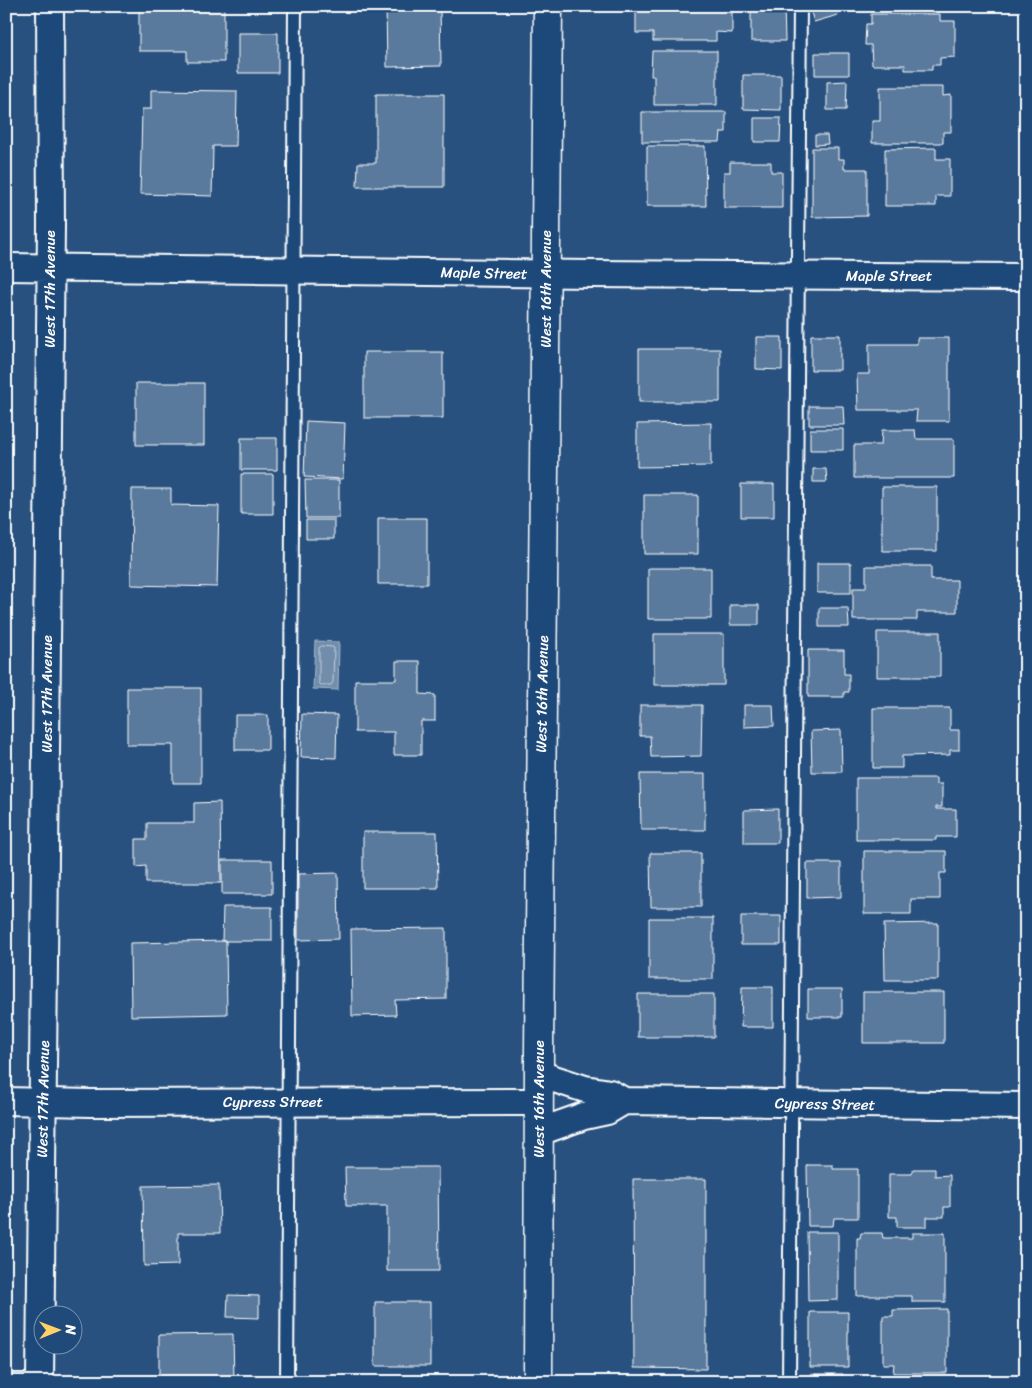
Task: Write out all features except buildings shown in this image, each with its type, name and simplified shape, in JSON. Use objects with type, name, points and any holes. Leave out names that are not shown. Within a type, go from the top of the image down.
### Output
[{"type":"main road","name":"West 16th Avenue","points":[[538,1382],[548,6]]},
{"type":"street","name":"West 17th Avenue","points":[[40,1381],[44,1102],[50,6]]},
{"type":"street","name":"Maple Street","points":[[6,267],[796,276],[1025,275]]},
{"type":"street","name":"Cypress Street","points":[[539,1074],[584,1089],[610,1093],[624,1101],[1026,1106]]},
{"type":"street","name":"Cypress Street","points":[[6,1101],[539,1102]]},
{"type":"street","name":"Cypress Street","points":[[539,1132],[584,1116],[607,1111],[624,1101]]},
{"type":"lane","points":[[287,1382],[295,6]]},
{"type":"lane","points":[[789,1382],[796,276],[800,6]]},
{"type":"lane","points":[[6,1380],[40,1381]]},
{"type":"water","points":[[315,641],[339,642],[338,690],[313,689]]}]
